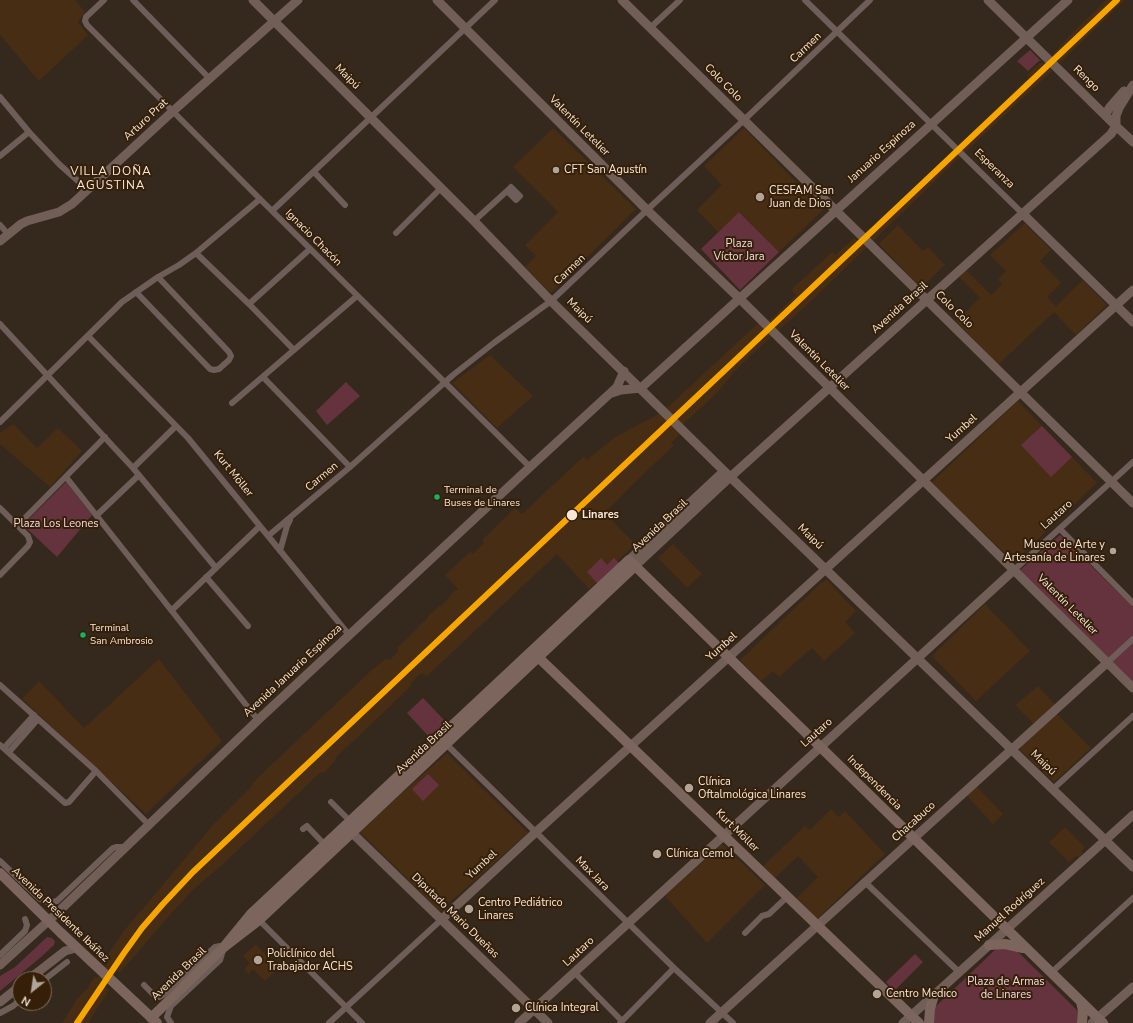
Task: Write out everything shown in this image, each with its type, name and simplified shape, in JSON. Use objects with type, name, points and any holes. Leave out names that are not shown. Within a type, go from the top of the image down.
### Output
[{"type":"main road","name":"Maipú","points":[[253,0],[552,301],[727,474],[1133,868]]},
{"type":"main road","name":"Arturo Prat","points":[[0,241],[27,221],[52,215],[66,209],[298,0]]},
{"type":"main road","name":"Valentín Letelier","points":[[437,0],[647,210],[739,298],[1133,688]]},
{"type":"main road","name":"Colo Colo","points":[[622,0],[1133,503]]},
{"type":"main road","name":"Januario Espinoza","points":[[640,388],[1068,0]]},
{"type":"main road","name":"Rengo","points":[[993,2],[1026,38],[1133,142]]},
{"type":"main road","points":[[1105,115],[1110,107],[1133,81]]},
{"type":"main road","points":[[1116,126],[1116,116],[1119,108],[1133,85]]},
{"type":"main road","name":"Avenida Brasil","points":[[224,947],[258,920],[349,827],[538,657],[632,563],[727,474],[830,388],[1111,134],[1116,126]]},
{"type":"main road","name":"Esperanza","points":[[1023,214],[1133,322]]},
{"type":"main road","name":"Yumbel","points":[[441,920],[1133,290]]},
{"type":"main road","name":"Avenida Januario Espinoza","points":[[0,965],[258,720],[606,397],[619,384],[624,371]]},
{"type":"main road","name":"Avenida Januario Espinoza","points":[[606,397],[621,390],[640,388]]},
{"type":"main road","name":"Avenida Brasil","points":[[443,741],[539,644],[632,563]]},
{"type":"main road","name":"Independencia","points":[[632,563],[914,838],[1006,930],[1082,1002],[1098,1021]]},
{"type":"main road","name":"Lautaro","points":[[519,1023],[1014,570]]},
{"type":"main road","points":[[538,657],[536,652],[539,644]]},
{"type":"main road","name":"Kurt Möller","points":[[538,657],[915,1019]]},
{"type":"main road","name":"Chacabuco","points":[[710,1023],[1108,662]]},
{"type":"main road","name":"Manuel Rodríguez","points":[[903,1023],[915,1019],[934,995],[1133,815]]},
{"type":"main road","name":"Avenida Brasil","points":[[154,1020],[224,947],[251,914],[325,845],[349,827]]},
{"type":"main road","name":"Diputado Mario Dueñas","points":[[349,827],[441,920],[548,1023]]},
{"type":"main road","name":"Avenida Presidente Ibáñez","points":[[0,873],[76,948],[154,1020]]},
{"type":"main road","points":[[989,945],[1005,944],[1025,948]]},
{"type":"main road","points":[[39,971],[65,951],[76,948]]},
{"type":"main road","points":[[1098,1021],[1133,986]]},
{"type":"main road","points":[[0,1002],[12,992]]},
{"type":"main road","points":[[929,1023],[930,1009],[934,995]]},
{"type":"main road","points":[[1082,1002],[1082,1023]]},
{"type":"street","name":"Ignacio Chacón","points":[[104,0],[86,17],[85,21],[90,29],[357,296],[530,466]]},
{"type":"street","points":[[133,0],[210,79]]},
{"type":"street","points":[[272,211],[495,0]]},
{"type":"street","points":[[650,28],[680,0]]},
{"type":"street","name":"Esperanza","points":[[805,0],[1023,214]]},
{"type":"street","name":"Carmen","points":[[268,536],[350,467],[444,382],[495,342],[552,301],[870,0]]},
{"type":"street","points":[[0,97],[29,132],[59,164],[88,190]]},
{"type":"street","points":[[0,156],[29,132]]},
{"type":"street","points":[[314,172],[345,205]]},
{"type":"street","points":[[396,233],[441,188]]},
{"type":"street","points":[[474,221],[507,191]]},
{"type":"street","points":[[0,422],[116,308],[136,292],[196,253],[260,199]]},
{"type":"street","points":[[0,226],[8,234]]},
{"type":"street","points":[[249,304],[310,249]]},
{"type":"street","points":[[196,253],[294,350]]},
{"type":"street","points":[[136,292],[210,370],[219,369],[229,360],[231,356],[229,352],[158,277]]},
{"type":"street","points":[[232,403],[357,296]]},
{"type":"street","points":[[0,324],[133,468],[216,568]]},
{"type":"street","name":"Kurt Möller","points":[[88,336],[200,452],[349,635]]},
{"type":"street","points":[[263,377],[350,467]]},
{"type":"street","points":[[133,468],[176,426]]},
{"type":"street","points":[[18,525],[105,437]]},
{"type":"street","name":"Lautaro","points":[[1014,570],[1133,462]]},
{"type":"street","points":[[97,515],[139,475]]},
{"type":"street","points":[[66,477],[258,720]]},
{"type":"street","points":[[0,509],[18,525],[28,536],[30,542],[28,546],[0,575]]},
{"type":"street","points":[[280,551],[286,526],[291,516]]},
{"type":"street","points":[[172,610],[260,526]]},
{"type":"street","points":[[1060,529],[1133,603]]},
{"type":"street","points":[[206,577],[248,626]]},
{"type":"street","name":"Chacabuco","points":[[1108,662],[1133,639]]},
{"type":"street","points":[[0,685],[96,771],[149,825]]},
{"type":"street","points":[[1053,789],[1133,716]]},
{"type":"street","points":[[36,717],[4,749],[65,803],[67,803],[96,771]]},
{"type":"street","name":"Max Jara","points":[[443,741],[674,968],[733,1023]]},
{"type":"street","points":[[331,802],[349,827]]},
{"type":"street","points":[[303,829],[307,826],[325,845]]},
{"type":"street","name":"Avenida Presidente Ibáñez","points":[[0,861],[40,898],[48,902],[53,902],[57,901],[113,848],[126,847]]},
{"type":"street","points":[[866,883],[959,972]]},
{"type":"street","points":[[745,933],[762,916],[769,914],[787,896]]},
{"type":"street","points":[[1051,973],[1133,898]]},
{"type":"street","points":[[0,955],[25,931],[27,925],[25,919]]},
{"type":"street","points":[[258,920],[362,1023]]},
{"type":"street","name":"Yumbel","points":[[329,1023],[441,920]]},
{"type":"street","points":[[144,986],[155,996],[159,997],[163,995],[214,947],[224,947],[220,960],[171,1006],[168,1017],[171,1023]]},
{"type":"street","points":[[52,974],[67,962]]},
{"type":"street","points":[[575,973],[621,1022],[674,968]]},
{"type":"street","points":[[0,1013],[12,1007]]},
{"type":"shaded area","points":[[0,0],[75,0],[85,12],[78,22],[88,35],[39,81],[0,35]]},
{"type":"shaded area","points":[[1106,0],[1125,0],[1060,63],[1052,55]]},
{"type":"shaded area","points":[[1040,63],[1045,63],[1052,71],[959,158],[808,304],[748,358],[717,393],[677,430],[680,434],[671,443],[674,445],[605,513],[635,544],[589,589],[557,554],[427,676],[421,673],[411,683],[411,686],[336,757],[335,761],[325,772],[320,773],[222,865],[194,889],[120,973],[116,970],[105,986],[109,990],[88,1023],[62,1023],[77,999],[86,990],[95,976],[97,978],[108,962],[105,959],[123,932],[213,825],[253,785],[252,783],[374,668],[386,659],[390,660],[398,651],[398,647],[418,628],[417,627],[424,622],[428,618],[427,617],[439,606],[440,607],[455,590],[456,591],[458,589],[445,575],[471,551],[473,554],[484,543],[482,540],[515,508],[522,514],[584,456],[587,460],[615,437],[655,416],[669,406],[756,325],[770,320],[796,295],[791,290],[832,252],[835,255],[854,238],[857,240],[886,214],[1029,77],[1027,75]]},
{"type":"shaded area","points":[[553,128],[636,209],[551,293],[525,267],[536,256],[525,245],[558,212],[513,167]]},
{"type":"shaded area","name":"CESFAM San Juan de Dios","points":[[744,128],[823,210],[779,252],[740,212],[718,232],[697,210],[722,185],[704,166]]},
{"type":"shaded area","points":[[1025,223],[1051,250],[1040,261],[1061,283],[1047,297],[1056,306],[1083,280],[1107,305],[1076,335],[1054,312],[998,365],[956,321],[980,298],[959,277],[966,270],[991,295],[1002,284],[998,279],[1006,271],[990,255]]},
{"type":"shaded area","points":[[898,225],[923,251],[928,247],[945,265],[921,288],[879,244]]},
{"type":"shaded area","points":[[490,355],[533,396],[497,428],[452,383]]},
{"type":"shaded area","points":[[1018,401],[1097,483],[1014,562],[931,483]]},
{"type":"shaded area","points":[[13,424],[37,448],[58,428],[82,451],[50,487],[0,444],[0,433]]},
{"type":"shaded area","points":[[673,544],[702,574],[687,588],[658,558]]},
{"type":"shaded area","points":[[827,580],[856,611],[845,622],[855,633],[824,661],[812,648],[779,677],[773,671],[761,681],[740,660],[821,583]]},
{"type":"shaded area","points":[[985,604],[1030,651],[976,701],[932,656]]},
{"type":"shaded area","points":[[159,659],[222,741],[146,814],[22,699],[39,681],[84,728]]},
{"type":"shaded area","points":[[1038,686],[1057,707],[1036,726],[1015,705]]},
{"type":"shaded area","points":[[1057,714],[1091,748],[1054,782],[1018,748]]},
{"type":"shaded area","points":[[447,753],[528,833],[440,911],[359,831]]},
{"type":"shaded area","points":[[975,785],[1003,814],[993,824],[965,794]]},
{"type":"shaded area","points":[[831,809],[839,817],[845,811],[885,854],[817,919],[797,898],[818,877],[798,856],[775,878],[763,866],[805,826],[810,830]]},
{"type":"shaded area","points":[[1065,827],[1085,847],[1081,851],[1083,853],[1079,858],[1076,856],[1069,862],[1049,842]]},
{"type":"shaded area","points":[[722,844],[765,885],[707,943],[665,896]]},
{"type":"shaded area","name":"Policlínico del Trabajador ACHS","points":[[256,944],[278,969],[265,981],[253,969],[248,974],[244,969],[250,963],[243,956]]},
{"type":"green space","points":[[1030,50],[1040,60],[1028,71],[1017,61]]},
{"type":"green space","name":"Plaza Víctor Jara","points":[[739,212],[779,252],[740,290],[701,249]]},
{"type":"green space","points":[[346,382],[360,396],[327,425],[316,411]]},
{"type":"green space","points":[[1042,426],[1072,457],[1051,477],[1021,445]]},
{"type":"green space","name":"Plaza Los Leones","points":[[66,482],[92,515],[57,557],[23,525]]},
{"type":"green space","points":[[1060,535],[1133,607],[1133,683],[1019,571]]},
{"type":"green space","points":[[601,558],[607,565],[614,558],[620,564],[598,584],[587,572]]},
{"type":"green space","points":[[423,698],[449,725],[433,741],[407,713]]},
{"type":"green space","points":[[428,774],[439,785],[423,801],[412,789]]},
{"type":"green space","points":[[47,937],[52,938],[55,941],[54,945],[24,971],[12,971],[12,981],[0,991],[0,976],[15,967]]},
{"type":"green space","name":"Plaza de Armas de Linares","points":[[997,948],[1015,949],[1078,1011],[1078,1023],[932,1023],[934,1008]]},
{"type":"green space","points":[[915,954],[923,962],[894,991],[886,982]]},
{"type":"transit line","points":[[77,1023],[142,928],[193,872],[1117,0]]},
{"type":"place","name":"CFT San Agustín","points":[[556,170]]},
{"type":"place","name":"CESFAM San Juan de Dios","points":[[760,197]]},
{"type":"place","name":"Terminal de Buses de Linares","points":[[437,497]]},
{"type":"place","name":"Linares","points":[[572,515]]},
{"type":"place","name":"Museo de Arte y Artesanía de Linares","points":[[1113,551]]},
{"type":"place","name":"Terminal San Ambrosio","points":[[83,635]]},
{"type":"place","name":"Clínica Oftalmológica Linares","points":[[689,788]]},
{"type":"place","name":"Clínica Cemol","points":[[657,854]]},
{"type":"place","name":"Centro Pediátrico Linares","points":[[469,909]]},
{"type":"place","name":"Policlínico del Trabajador ACHS","points":[[258,960]]},
{"type":"place","name":"Centro Medico","points":[[877,994]]},
{"type":"place","name":"Clínica Integral","points":[[516,1008]]},
{"type":"district","name":"VILLA DOÑA AGUSTINA","points":[[111,179]]}]
